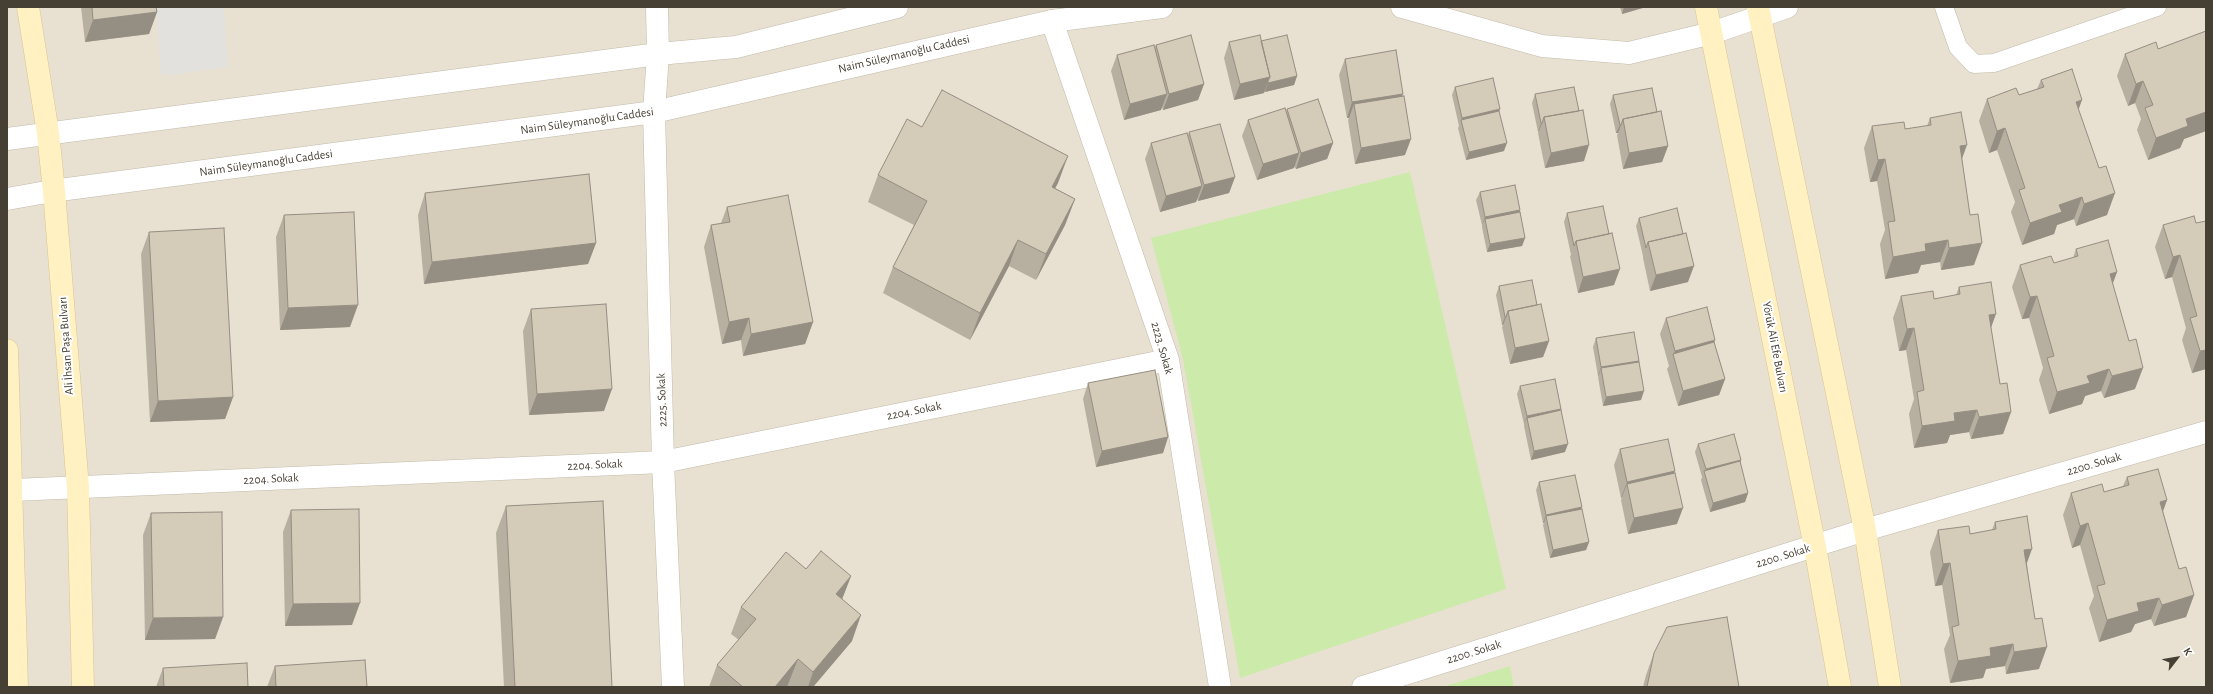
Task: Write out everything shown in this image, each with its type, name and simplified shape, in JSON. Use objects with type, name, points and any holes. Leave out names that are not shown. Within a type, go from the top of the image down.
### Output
[{"type":"main road","name":"Ali İhsan Paşa Bulvarı","points":[[28,7],[48,133],[54,191],[78,488],[83,687]]},
{"type":"main road","name":"Yörük Ali Efe Bulvarı","points":[[1706,7],[1815,547],[1840,687]]},
{"type":"main road","points":[[1759,11],[1865,530],[1890,687]]},
{"type":"main road","points":[[7,350],[13,490],[17,687]]},
{"type":"street","name":"2225. Sokak","points":[[657,7],[658,54],[654,112],[664,462],[673,687]]},
{"type":"street","points":[[7,139],[658,54],[736,46],[897,7]]},
{"type":"street","name":"Naim Süleymanoğlu Caddesi","points":[[7,199],[54,191],[654,112],[1052,21],[1162,7]]},
{"type":"street","points":[[1402,7],[1542,46],[1629,53],[1712,33],[1759,11],[1787,7]]},
{"type":"street","name":"2223. Sokak","points":[[1052,21],[1168,360],[1220,687]]},
{"type":"street","name":"2204. Sokak","points":[[13,490],[664,462],[1168,360]]},
{"type":"street","name":"2200. Sokak","points":[[1363,687],[1815,547],[1865,530],[2206,432]]},
{"type":"lane","points":[[1944,7],[1958,47],[1974,64],[1994,64],[2158,7]]},
{"type":"shaded area","points":[[7,7],[2206,7],[2206,687],[7,687]]},
{"type":"shaded area","points":[[156,7],[224,7],[228,67],[161,76]]},
{"type":"green space","points":[[1410,172],[1506,589],[1240,678],[1183,359],[1151,238]]},
{"type":"green space","points":[[1510,666],[1514,687],[1443,687]]},
{"type":"building","points":[[92,7],[156,7],[157,12],[93,20]]},
{"type":"building","points":[[2206,31],[2206,112],[2186,119],[2188,126],[2156,138],[2145,108],[2153,105],[2143,81],[2136,84],[2125,54],[2156,42],[2158,49]]},
{"type":"building","points":[[1191,35],[1204,84],[1169,94],[1156,45]]},
{"type":"building","points":[[1260,35],[1270,77],[1240,84],[1229,42]]},
{"type":"building","points":[[1287,35],[1297,76],[1268,83],[1270,77],[1261,41]]},
{"type":"building","points":[[1154,45],[1167,94],[1130,104],[1117,55]]},
{"type":"building","points":[[1396,50],[1403,94],[1352,102],[1345,59]]},
{"type":"building","points":[[2072,69],[2082,100],[2076,102],[2099,168],[2106,166],[2115,193],[2084,204],[2082,197],[2059,205],[2062,212],[2030,223],[2019,190],[2025,188],[2005,128],[1997,131],[1987,99],[2016,88],[2019,95],[2044,87],[2041,80]]},
{"type":"building","points":[[1493,78],[1500,109],[1462,118],[1455,87]]},
{"type":"building","points":[[1574,87],[1579,111],[1544,117],[1541,123],[1535,94]]},
{"type":"building","points":[[1652,88],[1657,112],[1623,119],[1620,125],[1613,95]]},
{"type":"building","points":[[942,90],[1068,156],[1052,187],[1075,199],[1046,254],[1018,240],[980,313],[893,267],[927,201],[878,175],[907,119],[922,127]]},
{"type":"building","points":[[1404,96],[1411,139],[1361,148],[1354,104]]},
{"type":"building","points":[[1318,99],[1333,143],[1301,153],[1287,109]]},
{"type":"building","points":[[1285,108],[1299,153],[1263,164],[1248,120]]},
{"type":"building","points":[[1583,110],[1589,145],[1551,153],[1544,117]]},
{"type":"building","points":[[1499,111],[1507,143],[1469,152],[1461,120]]},
{"type":"building","points":[[1661,111],[1668,146],[1629,153],[1623,119]]},
{"type":"building","points":[[1961,112],[1967,145],[1960,146],[1970,215],[1978,214],[1982,243],[1949,248],[1948,240],[1925,244],[1926,251],[1893,257],[1888,222],[1895,221],[1885,159],[1878,160],[1872,126],[1904,122],[1905,129],[1931,125],[1930,118]]},
{"type":"building","points":[[1220,124],[1235,177],[1204,185],[1189,132]]},
{"type":"building","points":[[1187,133],[1202,186],[1166,196],[1151,143]]},
{"type":"building","points":[[589,174],[596,243],[432,262],[425,193]]},
{"type":"building","points":[[1515,185],[1520,210],[1485,217],[1480,192]]},
{"type":"building","points":[[788,195],[813,322],[751,334],[749,318],[729,322],[711,225],[730,222],[727,207]]},
{"type":"building","points":[[1603,206],[1609,234],[1576,241],[1574,246],[1567,213]]},
{"type":"building","points":[[1677,208],[1683,234],[1648,242],[1646,248],[1639,218]]},
{"type":"building","points":[[354,212],[358,305],[288,308],[284,215]]},
{"type":"building","points":[[1520,212],[1525,238],[1490,244],[1485,219]]},
{"type":"building","points":[[2194,216],[2196,223],[2206,221],[2206,350],[2200,351],[2190,318],[2197,316],[2180,255],[2173,257],[2163,225]]},
{"type":"building","points":[[224,228],[233,397],[158,401],[149,232]]},
{"type":"building","points":[[1612,233],[1620,269],[1583,277],[1576,241]]},
{"type":"building","points":[[1686,233],[1694,266],[1656,275],[1648,242]]},
{"type":"building","points":[[2108,240],[2117,272],[2110,274],[2129,341],[2136,339],[2143,368],[2112,376],[2109,369],[2087,376],[2090,383],[2057,392],[2047,358],[2054,356],[2037,296],[2030,297],[2020,265],[2051,256],[2054,263],[2078,256],[2076,249]]},
{"type":"building","points":[[1532,280],[1537,305],[1508,311],[1505,317],[1499,286]]},
{"type":"building","points":[[1991,282],[1996,314],[1989,315],[2000,384],[2007,383],[2011,412],[1979,417],[1977,410],[1954,413],[1955,421],[1922,426],[1917,392],[1924,390],[1914,328],[1907,329],[1901,296],[1933,291],[1934,299],[1960,294],[1959,287]]},
{"type":"building","points":[[606,304],[612,389],[537,394],[531,309]]},
{"type":"building","points":[[1541,304],[1549,341],[1515,348],[1508,311]]},
{"type":"building","points":[[1707,307],[1715,340],[1675,351],[1666,318]]},
{"type":"building","points":[[1634,332],[1639,361],[1601,367],[1596,338]]},
{"type":"building","points":[[1714,342],[1725,379],[1683,391],[1673,354]]},
{"type":"building","points":[[1639,362],[1644,391],[1606,397],[1601,368]]},
{"type":"building","points":[[1155,370],[1168,437],[1102,451],[1088,383]]},
{"type":"building","points":[[1555,379],[1561,409],[1527,416],[1520,386]]},
{"type":"building","points":[[1561,410],[1568,444],[1534,451],[1527,418]]},
{"type":"building","points":[[1734,434],[1741,460],[1706,469],[1698,444]]},
{"type":"building","points":[[1668,439],[1675,471],[1627,482],[1620,449]]},
{"type":"building","points":[[1740,461],[1748,493],[1713,503],[1704,471]]},
{"type":"building","points":[[2158,469],[2167,500],[2160,502],[2179,569],[2186,567],[2194,595],[2162,605],[2159,598],[2137,603],[2139,611],[2107,620],[2097,586],[2105,584],[2088,523],[2080,526],[2071,493],[2102,484],[2104,492],[2129,485],[2127,477]]},
{"type":"building","points":[[1675,473],[1683,508],[1634,518],[1627,484]]},
{"type":"building","points":[[1575,475],[1582,507],[1546,515],[1539,482]]},
{"type":"building","points":[[603,501],[612,687],[515,687],[506,506]]},
{"type":"building","points":[[359,509],[360,603],[293,604],[291,510]]},
{"type":"building","points":[[1582,509],[1589,542],[1553,550],[1546,516]]},
{"type":"building","points":[[222,512],[223,617],[153,618],[151,513]]},
{"type":"building","points":[[2027,516],[2032,549],[2024,550],[2035,619],[2042,618],[2047,647],[2014,652],[2013,644],[1990,648],[1991,656],[1958,661],[1952,627],[1959,625],[1950,563],[1943,564],[1938,530],[1969,526],[1970,534],[1996,529],[1995,522]]},
{"type":"building","points":[[821,551],[851,576],[836,594],[861,615],[813,672],[798,659],[775,687],[743,687],[717,665],[756,619],[741,607],[786,552],[806,569]]},
{"type":"building","points":[[1727,617],[1739,687],[1647,687],[1654,653],[1667,627]]},
{"type":"building","points":[[365,660],[367,687],[276,687],[275,666]]},
{"type":"building","points":[[247,663],[248,687],[164,687],[163,668]]}]
